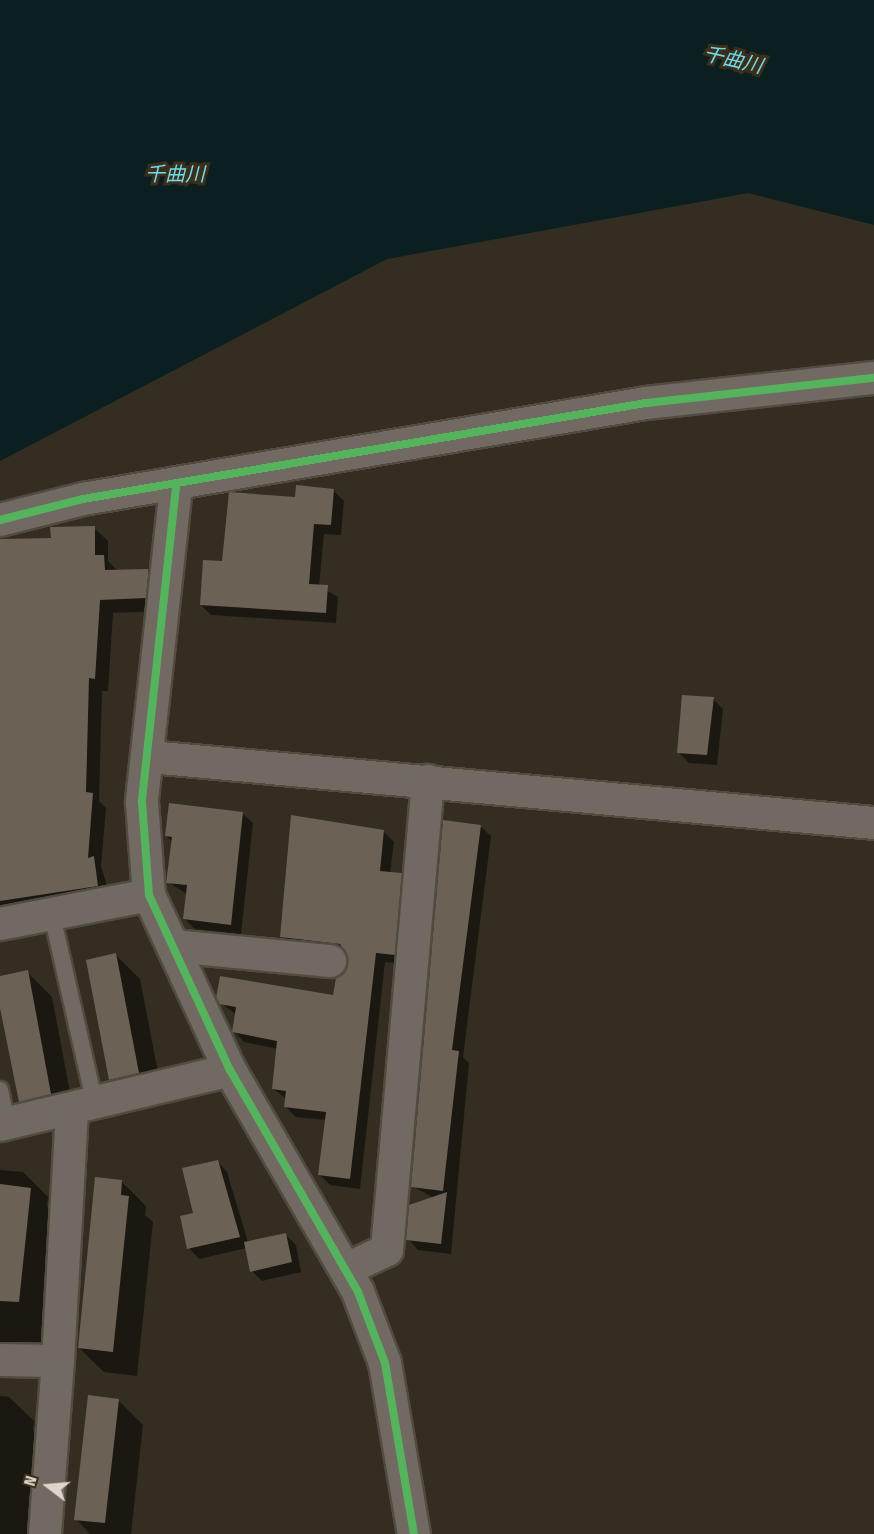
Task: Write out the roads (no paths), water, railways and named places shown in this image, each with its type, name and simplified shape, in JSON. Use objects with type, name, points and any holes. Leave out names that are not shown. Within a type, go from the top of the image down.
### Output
[{"type":"street","points":[[0,520],[83,499],[176,487],[646,403],[874,378]]},
{"type":"street","points":[[176,487],[141,847],[149,895],[230,1070],[347,1269],[385,1363],[414,1534]]},
{"type":"street","points":[[150,757],[874,823]]},
{"type":"street","points":[[347,1269],[387,1250],[428,781]]},
{"type":"street","points":[[0,924],[149,895]]},
{"type":"street","points":[[173,946],[330,961]]},
{"type":"street","points":[[4,1124],[83,1108],[230,1070]]},
{"type":"street","points":[[45,1534],[58,1361],[83,1108]]},
{"type":"street","points":[[0,1360],[58,1361]]},
{"type":"lane","points":[[52,915],[83,1108]]},
{"type":"lane","points":[[0,1090],[4,1124]]},
{"type":"water","name":"千曲川","points":[[0,0],[874,0],[874,225],[748,193],[387,259],[0,461]]}]
